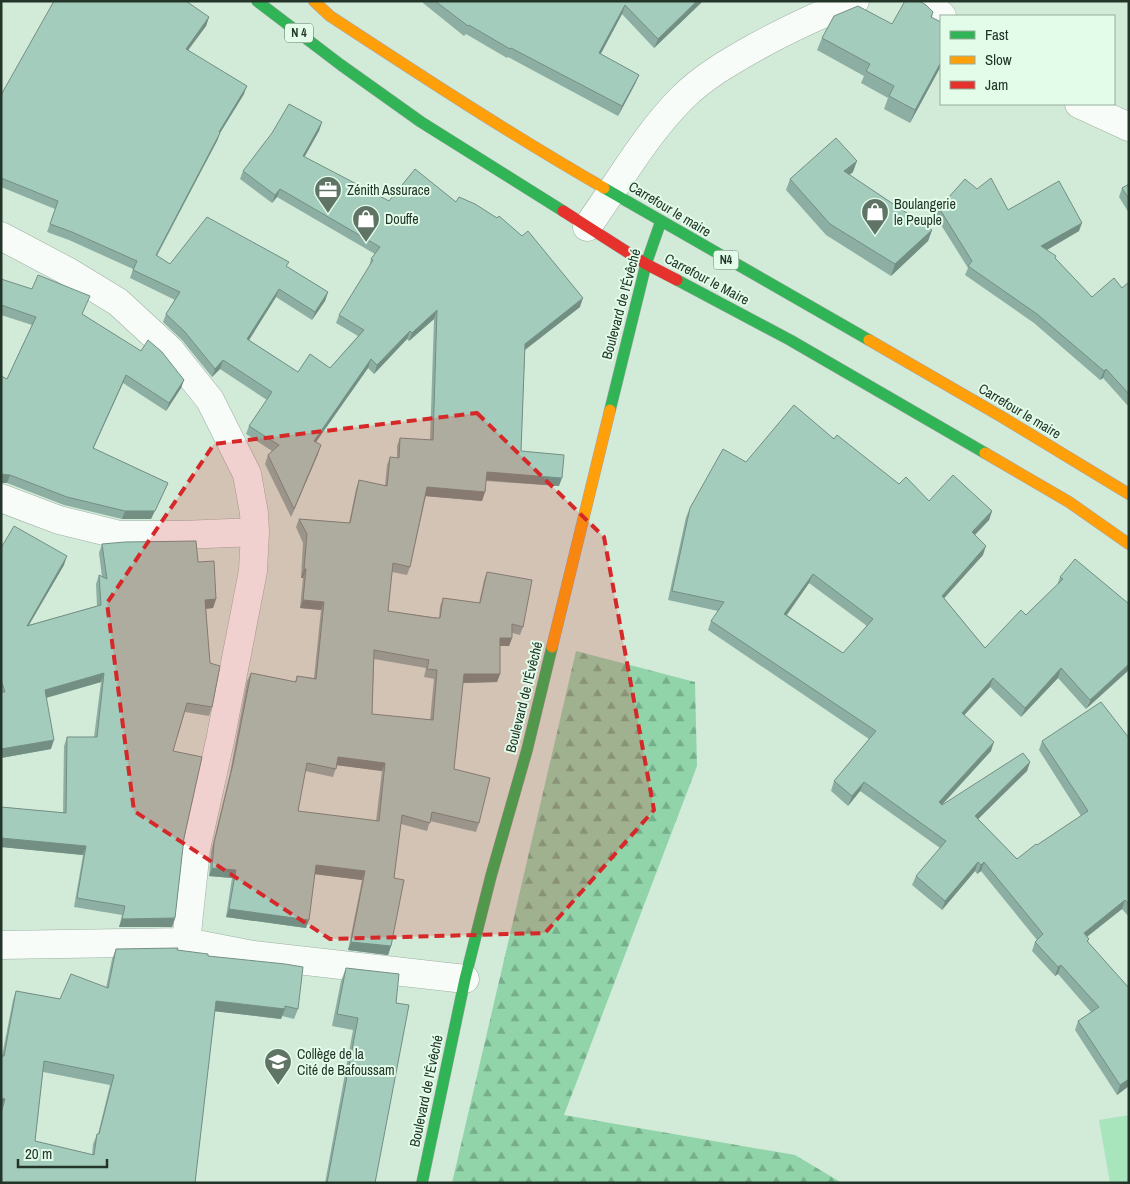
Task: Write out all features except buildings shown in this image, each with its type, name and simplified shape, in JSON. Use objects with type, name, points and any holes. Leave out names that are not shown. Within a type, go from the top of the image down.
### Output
[{"type":"main road","name":"Carrefour le Maire","points":[[257,1],[341,65],[421,122],[646,264],[790,340],[1069,502],[1129,544]]},
{"type":"main road","name":"N 4","points":[[314,1],[330,16]]},
{"type":"main road","name":"Carrefour le maire","points":[[330,16],[556,160],[727,260],[826,315],[1129,494]]},
{"type":"main road","name":"Boulevard de l'Évêché","points":[[422,1183],[465,979],[491,876],[527,750],[646,264],[661,221]]},
{"type":"street","points":[[587,227],[654,130],[682,98],[702,80],[724,65],[784,32],[855,1]]},
{"type":"street","points":[[927,1],[941,15]]},
{"type":"street","points":[[1081,105],[1129,127]]},
{"type":"street","points":[[1,236],[67,270],[118,302],[170,350],[210,400],[247,474],[254,512],[253,571],[220,741],[196,849],[186,942]]},
{"type":"street","points":[[1,498],[59,520],[120,535],[255,532]]},
{"type":"street","points":[[1,945],[186,942],[253,956],[465,979]]},
{"type":"highlighted area","points":[[477,413],[604,537],[654,810],[545,933],[330,939],[134,811],[107,603],[214,444]]},
{"type":"green space","points":[[576,651],[695,682],[697,766],[564,1115],[795,1155],[842,1183],[452,1183]]},
{"type":"green space","points":[[1129,1115],[1129,1183],[1110,1183],[1099,1120]]},
{"type":"traffic: fast","points":[[257,1],[341,65],[421,122],[563,211]]},
{"type":"traffic: fast","points":[[604,188],[869,340]]},
{"type":"traffic: fast","points":[[610,410],[646,264],[661,221]]},
{"type":"traffic: fast","points":[[677,280],[790,340],[985,453]]},
{"type":"traffic: fast","points":[[422,1183],[465,979],[491,876],[527,750],[552,647]]},
{"type":"traffic: slow","points":[[314,1],[330,16],[431,82],[534,147],[604,188]]},
{"type":"traffic: slow","points":[[869,340],[1002,417],[1129,494]]},
{"type":"traffic: slow","points":[[552,647],[610,410]]},
{"type":"traffic: slow","points":[[985,453],[1069,502],[1129,544]]},
{"type":"traffic: jam","points":[[563,211],[646,264],[677,280]]},
{"type":"place","name":"Zénith Assurace","points":[[328,214]]},
{"type":"place","name":"Boulangerie le Peuple","points":[[875,236]]},
{"type":"place","name":"Douffe","points":[[366,243]]},
{"type":"place","name":"Collège de la Cité de Bafoussam","points":[[278,1086]]}]
